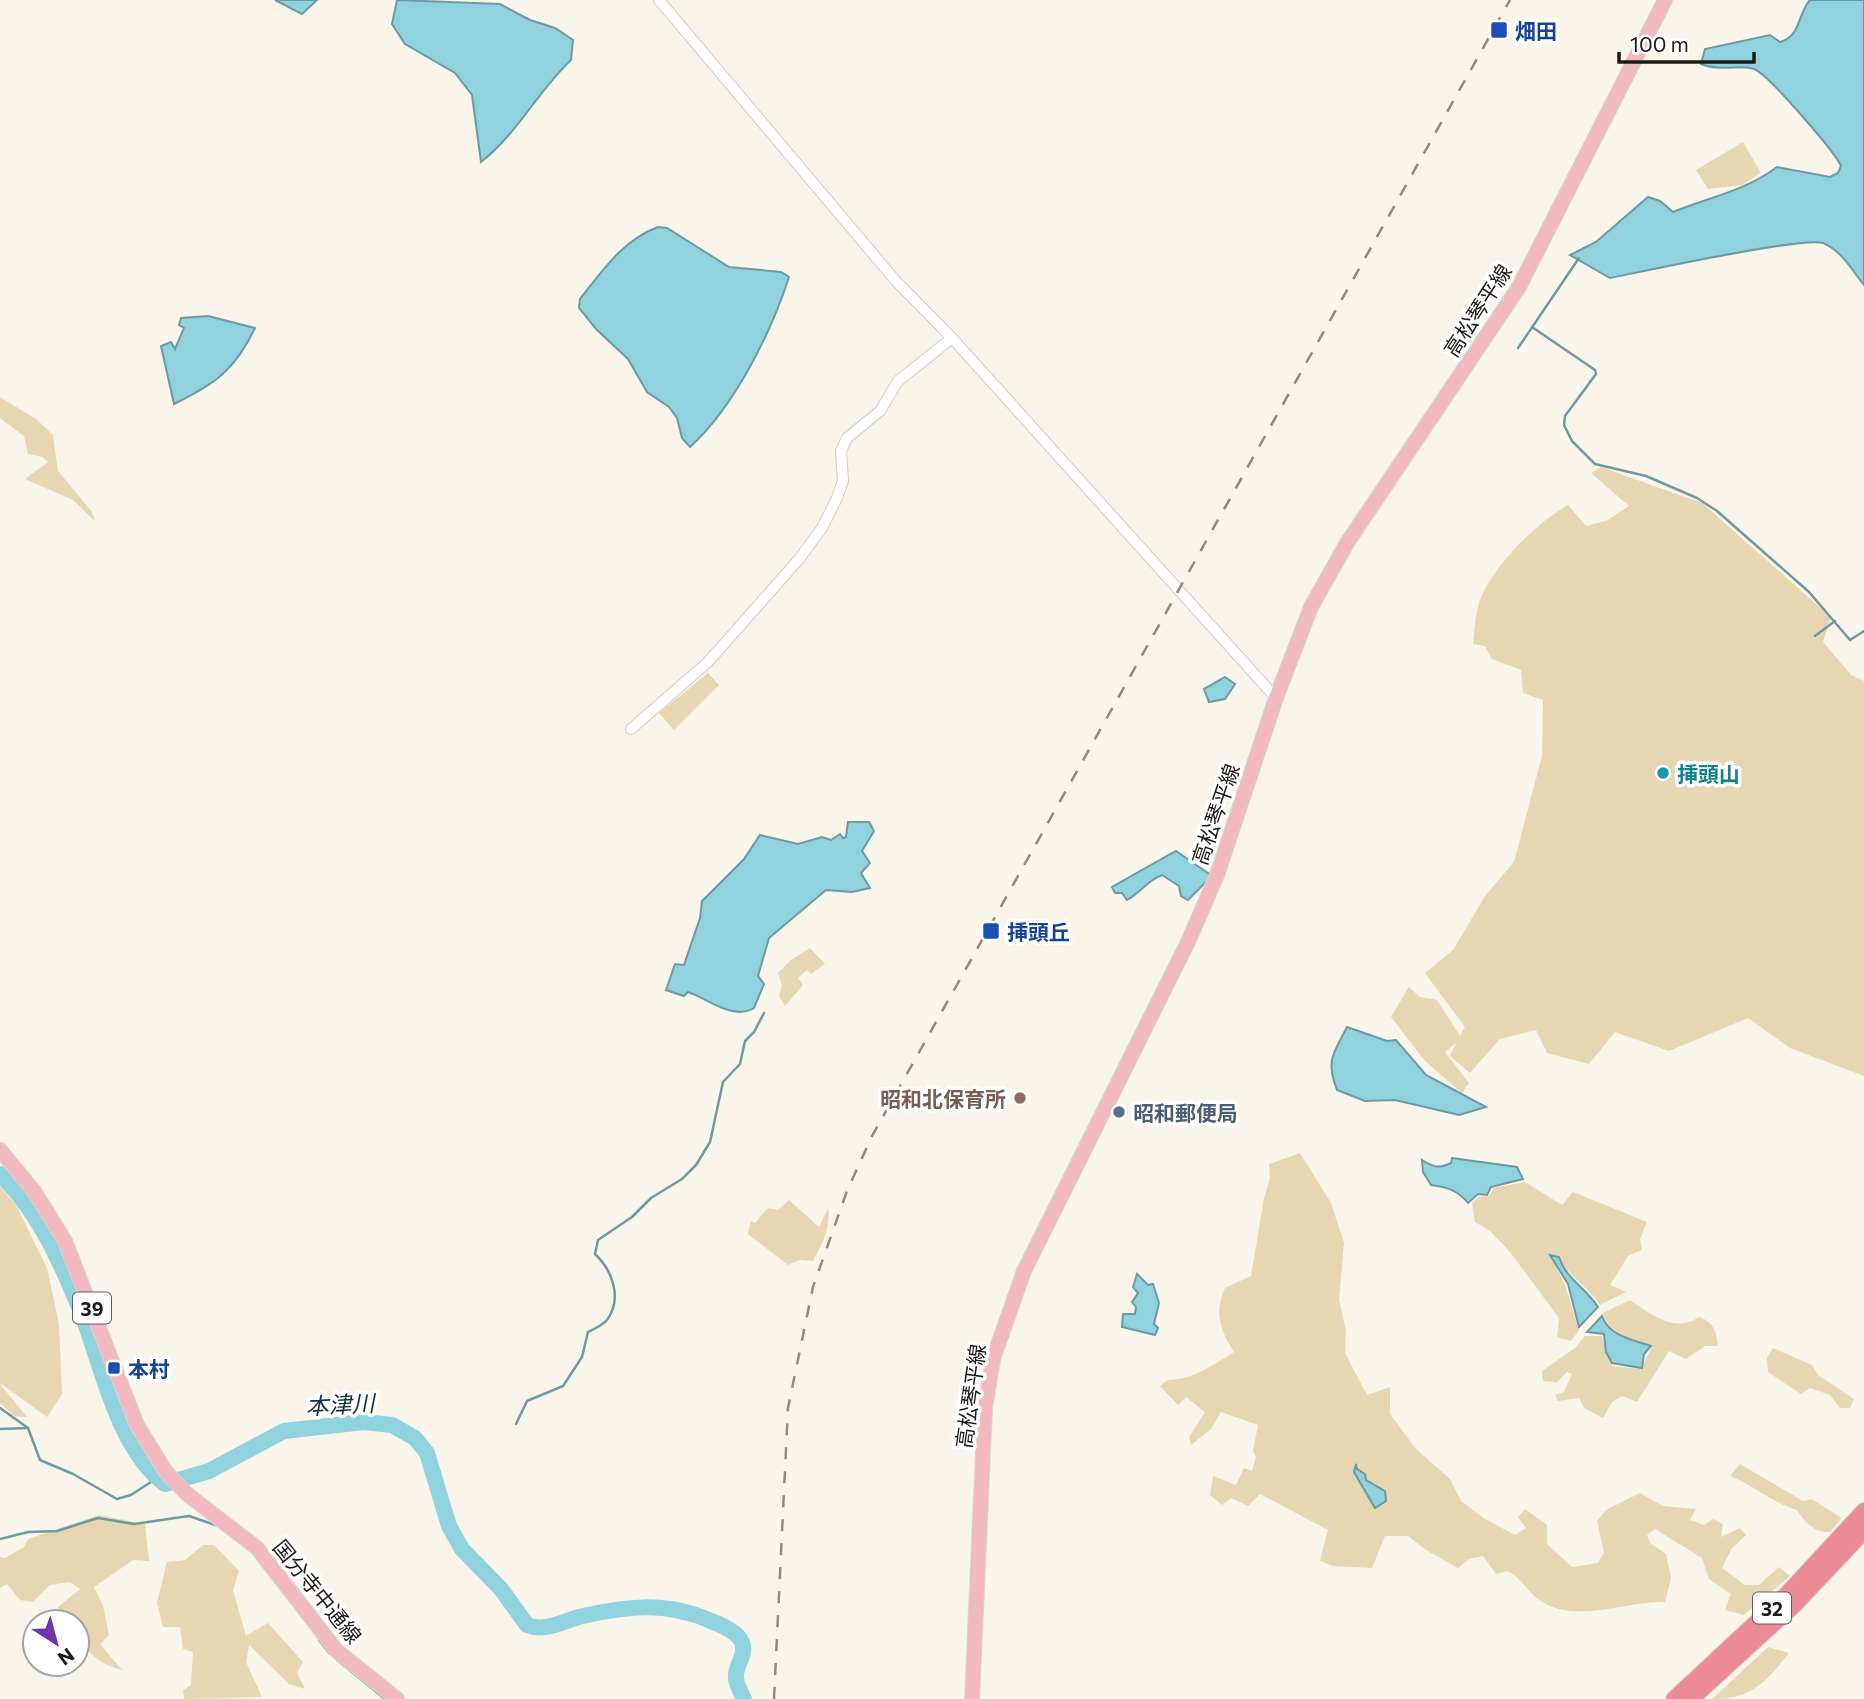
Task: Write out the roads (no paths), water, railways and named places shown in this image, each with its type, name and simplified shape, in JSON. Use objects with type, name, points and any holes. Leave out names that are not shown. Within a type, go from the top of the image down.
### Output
[{"type":"highway","name":"32","points":[[1692,1694],[1864,1511]]},
{"type":"highway","name":"32","points":[[1672,1699],[1692,1694],[1795,1604],[1864,1531]]},
{"type":"main road","name":"高松琴平線","points":[[972,1699],[985,1408],[1002,1330],[1024,1271],[1198,919],[1242,803],[1276,698],[1325,579],[1526,275],[1665,0]]},
{"type":"main road","name":"国分寺中通線","points":[[0,1150],[34,1191],[65,1241],[137,1425],[168,1474],[178,1486],[257,1548],[274,1565],[336,1650],[397,1699]]},
{"type":"street","points":[[659,0],[895,280],[952,338],[1276,698]]},
{"type":"street","points":[[631,729],[708,662],[792,567],[822,528],[837,498],[843,481],[841,451],[847,438],[880,411],[898,381],[952,338]]},
{"type":"water","points":[[275,0],[317,0],[302,14]]},
{"type":"water","points":[[397,0],[500,4],[530,20],[555,28],[573,40],[571,60],[506,139],[481,162],[472,95],[455,73],[405,44],[392,24]]},
{"type":"water","points":[[1810,0],[1864,0],[1864,285],[1841,255],[1823,243],[1810,242],[1755,249],[1610,278],[1570,255],[1596,242],[1648,197],[1660,201],[1673,212],[1740,188],[1777,167],[1830,177],[1838,173],[1841,166],[1827,146],[1786,98],[1761,74],[1749,68],[1701,64],[1705,49],[1770,35],[1780,42],[1787,39],[1795,30]]},
{"type":"water","points":[[658,227],[667,228],[729,267],[781,272],[789,277],[772,322],[749,368],[722,411],[690,447],[682,438],[677,418],[669,407],[647,392],[628,359],[596,329],[579,308],[580,299],[614,257],[634,240]]},
{"type":"water","points":[[208,316],[255,328],[240,355],[222,374],[201,390],[174,404],[161,346],[171,342],[175,349],[184,328],[179,325],[181,318]]},
{"type":"water","points":[[1225,677],[1235,684],[1225,699],[1209,702],[1204,689]]},
{"type":"water","points":[[848,822],[869,822],[874,831],[862,851],[870,863],[861,873],[870,888],[852,892],[826,890],[769,938],[758,976],[764,984],[754,1008],[738,1012],[688,992],[684,996],[666,990],[675,964],[684,965],[700,918],[702,901],[744,859],[760,835],[798,844],[822,837],[831,840],[840,834],[843,838],[846,837]]},
{"type":"water","points":[[1176,851],[1212,876],[1188,900],[1181,896],[1179,886],[1162,875],[1127,900],[1122,893],[1115,893],[1112,887]]},
{"type":"water","points":[[1347,1027],[1387,1041],[1396,1040],[1426,1075],[1486,1107],[1459,1115],[1395,1100],[1365,1101],[1337,1090],[1331,1064]]},
{"type":"water","points":[[1452,1158],[1517,1167],[1523,1179],[1491,1187],[1487,1195],[1478,1194],[1468,1203],[1451,1190],[1431,1185],[1423,1172],[1422,1160],[1439,1167],[1451,1163]]},
{"type":"water","points":[[1550,1255],[1559,1257],[1566,1271],[1598,1307],[1579,1327],[1568,1284]]},
{"type":"water","points":[[1137,1274],[1148,1285],[1153,1284],[1159,1303],[1154,1324],[1158,1328],[1155,1335],[1122,1327],[1123,1314],[1135,1314],[1136,1307],[1132,1302],[1138,1293],[1133,1287]]},
{"type":"water","points":[[1602,1316],[1605,1323],[1616,1333],[1651,1346],[1644,1354],[1642,1368],[1612,1363],[1606,1352],[1604,1334],[1587,1332]]},
{"type":"water","points":[[1356,1464],[1357,1469],[1365,1474],[1366,1480],[1385,1491],[1386,1501],[1375,1508],[1354,1472]]},
{"type":"waterway","points":[[1518,348],[1579,258]]},
{"type":"waterway","points":[[1532,327],[1595,370],[1596,374],[1565,416],[1564,425],[1572,441],[1595,464],[1646,476],[1697,498],[1717,511],[1809,592],[1850,640],[1864,631]]},
{"type":"waterway","points":[[1815,636],[1835,621]]},
{"type":"waterway","points":[[516,1424],[527,1401],[563,1386],[582,1357],[588,1332],[605,1322],[612,1312],[615,1294],[610,1276],[595,1254],[598,1240],[632,1217],[651,1198],[682,1179],[696,1165],[710,1142],[723,1082],[740,1064],[745,1041],[754,1032],[764,1013]]},
{"type":"waterway","name":"本津川","points":[[0,1174],[26,1205],[48,1239],[81,1312],[123,1428],[148,1468],[165,1484],[209,1471],[284,1431],[364,1422],[392,1425],[415,1438],[427,1453],[449,1526],[462,1549],[501,1589],[527,1625],[547,1627],[613,1610],[646,1607],[678,1610],[694,1615],[728,1629],[742,1642],[743,1652],[736,1679],[744,1699]]},
{"type":"waterway","points":[[0,1408],[28,1428],[40,1460],[73,1474],[117,1499],[131,1495],[157,1478]]},
{"type":"waterway","points":[[0,1429],[28,1428]]},
{"type":"waterway","points":[[0,1539],[28,1532],[57,1531],[98,1518],[134,1524],[189,1516],[218,1526]]},
{"type":"waterway","points":[[319,1640],[330,1654]]},
{"type":"waterway","points":[[335,1658],[385,1699]]},
{"type":"railway","points":[[774,1699],[788,1408],[813,1287],[847,1191],[872,1136],[1510,0]]},
{"type":"place","name":"畑田","points":[[1499,30]]},
{"type":"place","name":"挿頭山","points":[[1663,773]]},
{"type":"place","name":"挿頭丘","points":[[991,931]]},
{"type":"place","name":"昭和北保育所","points":[[1020,1098]]},
{"type":"place","name":"昭和郵便局","points":[[1119,1112]]},
{"type":"place","name":"本村","points":[[114,1368]]}]
